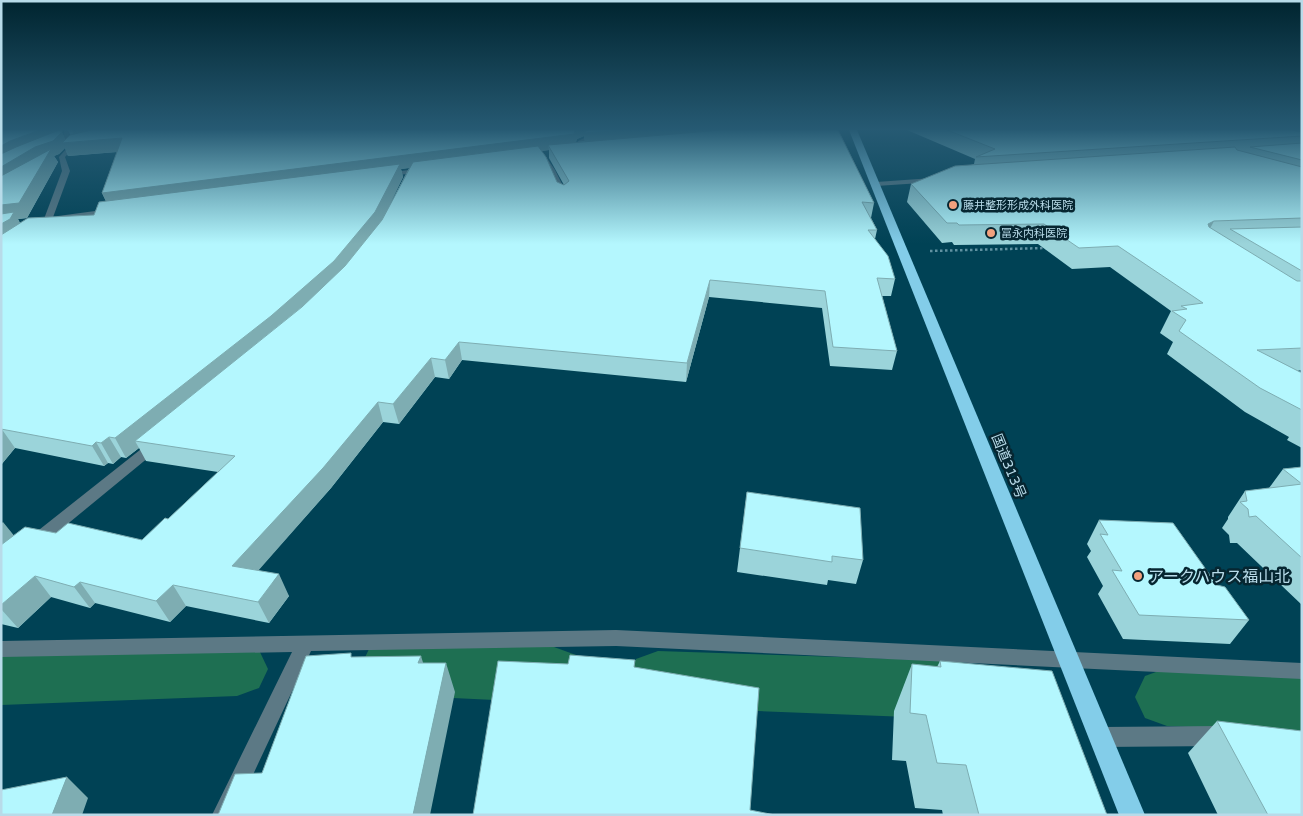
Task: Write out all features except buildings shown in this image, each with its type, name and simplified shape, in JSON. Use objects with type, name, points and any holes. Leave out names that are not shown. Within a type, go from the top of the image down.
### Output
[{"type":"highway","name":"国道313号","points":[[869,168],[1132,815]]},
{"type":"street","points":[[32,230],[48,220],[66,171],[65,168]]},
{"type":"street","points":[[551,168],[564,196]]},
{"type":"street","points":[[372,177],[430,169]]},
{"type":"street","points":[[406,186],[411,172]]},
{"type":"street","points":[[876,184],[945,180]]},
{"type":"street","points":[[29,222],[116,210]]},
{"type":"street","points":[[24,551],[166,436]]},
{"type":"street","points":[[1,649],[616,638],[1302,671]]},
{"type":"street","points":[[223,815],[305,644]]},
{"type":"street","points":[[1101,737],[1239,736]]},
{"type":"path","points":[[903,252],[1051,248]]},
{"type":"waterway","points":[[391,668],[554,675]]},
{"type":"waterway","points":[[1,677],[237,669]]},
{"type":"waterway","points":[[658,679],[959,690]]},
{"type":"waterway","points":[[1167,697],[1302,701]]},
{"type":"place","name":"藤井整形形成外科医院","points":[[953,205]]},
{"type":"place","name":"冨永内科医院","points":[[991,233]]},
{"type":"place","name":"アークハウス福山北","points":[[1138,576]]}]
